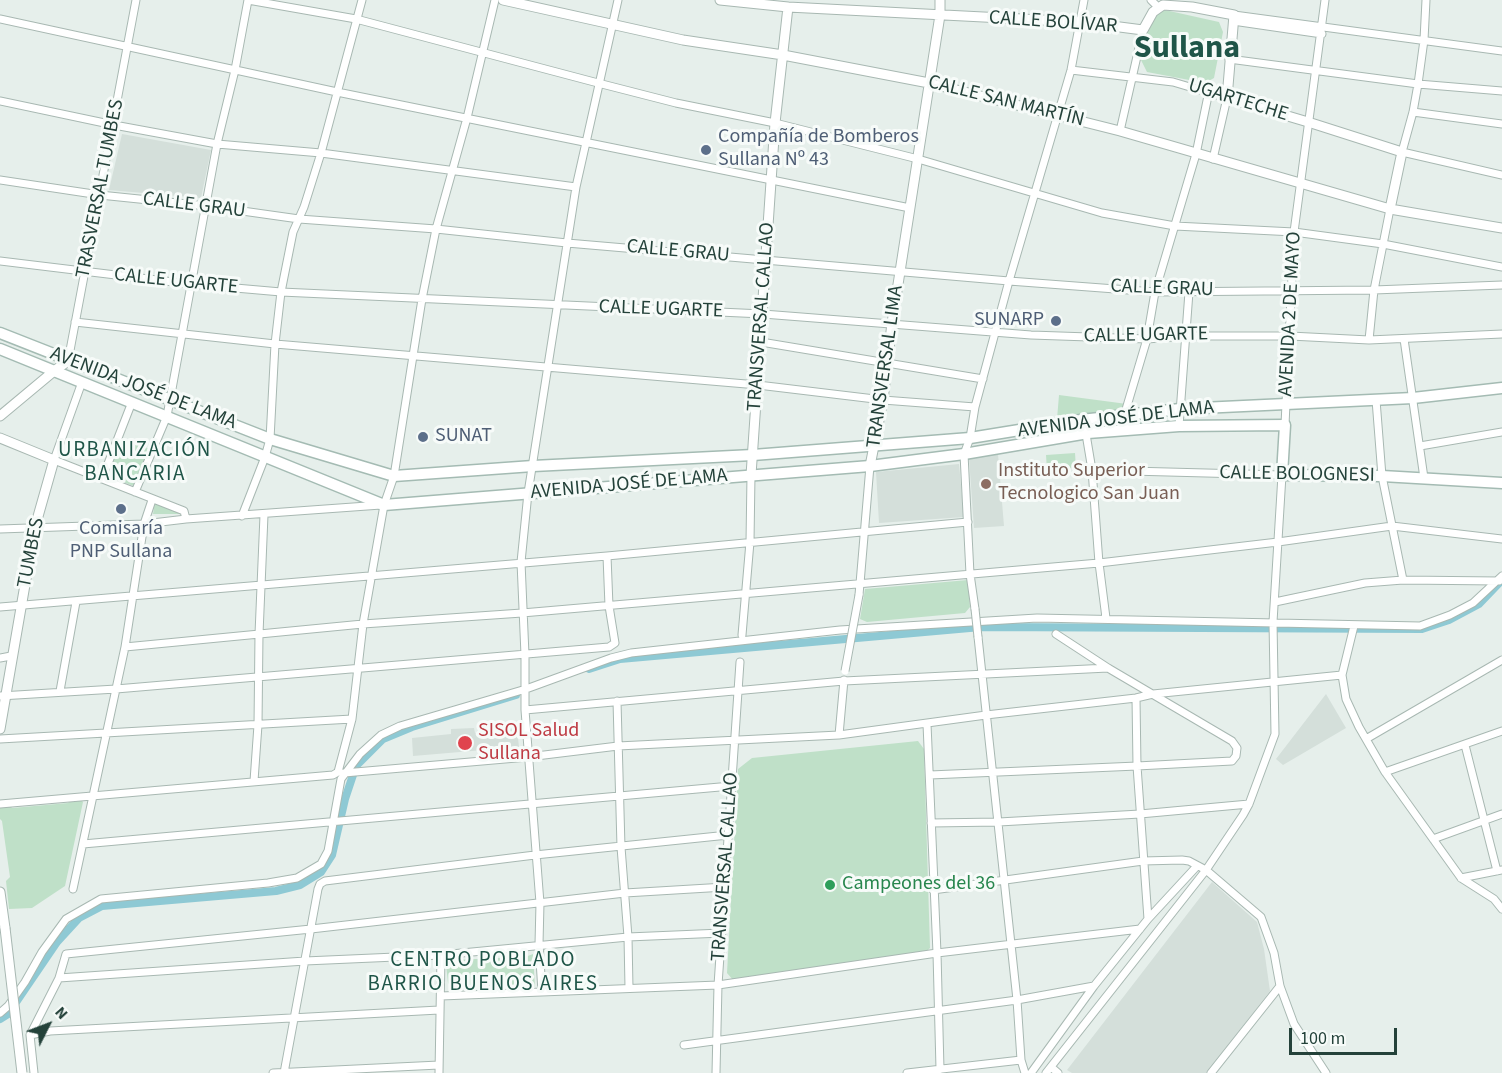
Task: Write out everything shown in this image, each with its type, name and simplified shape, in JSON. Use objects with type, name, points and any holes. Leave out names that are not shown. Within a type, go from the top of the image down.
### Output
[{"type":"main road","name":"AVENIDA JOSÉ DE LAMA","points":[[0,333],[270,439],[394,476],[533,466],[753,455],[970,438],[1081,420],[1180,410],[1413,398],[1502,387]]},
{"type":"main road","name":"AVENIDA JOSÉ DE LAMA","points":[[0,349],[384,505],[870,466],[964,454],[1086,434],[1179,426],[1285,425]]},
{"type":"main road","name":"AVENIDA 2 DE MAYO","points":[[1282,475],[1285,425]]},
{"type":"main road","name":"CALLE BOLOGNESI","points":[[1282,475],[1382,476],[1502,483]]},
{"type":"street","name":"TRASVERSAL TUMBES","points":[[69,361],[136,0]]},
{"type":"street","points":[[135,492],[167,417],[190,284],[248,0],[356,19],[598,84],[775,123],[918,159],[1102,213],[1175,226],[1294,232],[1383,244],[1502,267]]},
{"type":"street","points":[[242,516],[270,439],[275,344],[281,292],[293,232],[321,153],[362,0]]},
{"type":"street","points":[[0,804],[333,775],[338,772],[352,719],[363,624],[384,505],[394,476],[422,299],[436,230],[467,118],[495,0]]},
{"type":"street","name":"CALLE SAN MARTÍN","points":[[503,0],[683,40],[783,55],[929,83],[1059,114],[1389,209],[1502,228]]},
{"type":"street","points":[[543,992],[539,944],[540,903],[525,710],[521,562],[528,493],[576,187],[618,0]]},
{"type":"street","name":"CALLE BOLÍVAR","points":[[720,0],[1081,22],[1143,30],[1155,4]]},
{"type":"street","name":"TRANSVERSAL LIMA","points":[[839,735],[845,671],[861,582],[870,466],[883,400],[892,323],[940,15],[940,0]]},
{"type":"street","points":[[1025,1073],[1021,1060],[999,822],[991,771],[970,574],[964,454],[1009,281],[1071,70],[1084,0]]},
{"type":"street","name":"AVENIDA 2 DE MAYO","points":[[1285,425],[1294,232],[1325,0]]},
{"type":"street","points":[[1369,340],[1374,290],[1389,209],[1418,84],[1424,40],[1425,0]]},
{"type":"street","name":"TRANSVERSAL CALLAO","points":[[742,635],[750,542],[751,475],[775,123],[788,4]]},
{"type":"street","points":[[1155,4],[1192,7],[1233,18],[1502,51]]},
{"type":"street","points":[[1213,159],[1227,98],[1233,18]]},
{"type":"street","points":[[0,19],[338,92],[772,178],[910,208]]},
{"type":"street","points":[[1120,131],[1143,30]]},
{"type":"street","points":[[1229,59],[1418,84],[1502,91]]},
{"type":"street","name":"UGARTECHE","points":[[1071,70],[1173,82],[1209,91],[1401,152]]},
{"type":"street","points":[[1124,416],[1147,339],[1155,292],[1196,154],[1209,91]]},
{"type":"street","points":[[0,101],[218,144],[321,153],[576,187]]},
{"type":"street","points":[[1413,112],[1502,124]]},
{"type":"street","points":[[1401,152],[1502,175]]},
{"type":"street","name":"CALLE GRAU","points":[[0,180],[100,195],[207,206],[299,219],[1155,292],[1374,290],[1502,285]]},
{"type":"street","name":"CALLE UGARTE","points":[[0,261],[85,273],[281,292],[763,314],[995,333],[1147,339],[1186,336],[1290,336],[1369,340],[1502,334]]},
{"type":"street","points":[[1179,426],[1189,292]]},
{"type":"street","points":[[75,322],[275,344],[758,385],[883,400],[975,407]]},
{"type":"street","points":[[1404,339],[1424,478]]},
{"type":"street","points":[[761,342],[983,379]]},
{"type":"street","points":[[0,416],[69,361]]},
{"type":"street","name":"TUMBES","points":[[0,729],[2,696],[22,606],[35,527],[54,460],[82,382]]},
{"type":"street","points":[[1376,400],[1382,476],[1403,580]]},
{"type":"street","points":[[102,479],[132,402]]},
{"type":"street","points":[[1081,420],[1086,434],[1092,470],[1106,618]]},
{"type":"street","points":[[1420,446],[1502,432]]},
{"type":"street","points":[[0,438],[184,511],[186,519]]},
{"type":"street","name":"CALLE BOLOGNESI","points":[[1092,470],[1282,475]]},
{"type":"street","name":"AVENIDA 2 DE MAYO","points":[[1048,1070],[1206,870],[1250,804],[1275,734],[1273,623],[1282,475]]},
{"type":"street","points":[[73,889],[125,647],[144,524],[152,500]]},
{"type":"street","points":[[0,529],[144,524],[384,505]]},
{"type":"street","points":[[254,781],[258,725],[264,515]]},
{"type":"street","points":[[0,607],[607,556],[968,522]]},
{"type":"street","points":[[125,647],[363,624],[609,606],[861,582],[1099,563],[1392,526],[1502,539]]},
{"type":"street","points":[[2,696],[116,689],[609,647],[615,643],[609,606],[607,556]]},
{"type":"street","points":[[1275,602],[1365,584],[1403,580],[1501,579]]},
{"type":"street","points":[[0,1012],[8,1006],[25,982],[56,930],[78,911],[101,899],[223,888],[297,878],[321,864],[328,851],[344,773],[372,742],[400,726],[526,688],[611,657],[631,652],[840,630],[1037,618],[1420,626],[1450,615],[1473,603],[1501,579]]},
{"type":"street","points":[[60,691],[76,602]]},
{"type":"street","points":[[1354,626],[1342,675],[1346,699],[1359,727],[1385,772],[1461,878],[1494,899],[1502,909]]},
{"type":"street","points":[[930,775],[1137,766],[1232,760],[1236,756],[1237,748],[1232,741],[1108,668],[1056,634]]},
{"type":"street","points":[[0,658],[11,656]]},
{"type":"street","points":[[1366,739],[1502,660]]},
{"type":"street","name":"TRANSVERSAL CALLAO","points":[[716,1073],[718,985],[740,662]]},
{"type":"street","points":[[525,710],[844,681],[1108,668]]},
{"type":"street","points":[[344,773],[528,757],[618,746],[839,735],[1153,694],[1342,675]]},
{"type":"street","points":[[1136,698],[1137,766],[1148,919]]},
{"type":"street","points":[[617,701],[621,847],[628,937],[629,988]]},
{"type":"street","points":[[0,739],[352,719]]},
{"type":"street","points":[[927,724],[937,953],[938,1071]]},
{"type":"street","points":[[1385,772],[1502,731]]},
{"type":"street","points":[[1461,878],[1499,870],[1483,820],[1465,745]]},
{"type":"street","points":[[84,844],[731,786]]},
{"type":"street","points":[[931,823],[999,822],[1140,814],[1250,804]]},
{"type":"street","points":[[1433,840],[1502,814]]},
{"type":"street","points":[[284,1073],[320,884],[331,880],[535,855],[728,835]]},
{"type":"street","points":[[933,890],[1143,861],[1182,860],[1206,870],[1261,917],[1274,953],[1280,986],[1294,1024],[1326,1073]]},
{"type":"street","points":[[1031,1073],[1094,986],[1148,919],[1197,866]]},
{"type":"street","points":[[34,1073],[30,1035],[59,978],[66,954],[311,929],[625,892],[725,887]]},
{"type":"street","points":[[0,892],[22,1073]]},
{"type":"street","points":[[441,996],[718,985],[937,953],[1140,929]]},
{"type":"street","points":[[59,978],[305,961],[441,955],[628,937],[722,933]]},
{"type":"street","points":[[273,1073],[439,1069],[441,955]]},
{"type":"street","points":[[684,1045],[1017,1000],[1094,986]]},
{"type":"street","points":[[1211,1073],[1280,986]]},
{"type":"street","points":[[30,1035],[50,1031],[439,1010]]},
{"type":"street","points":[[906,1073],[1021,1060]]},
{"type":"street","points":[[1048,1070],[1058,1073]]},
{"type":"shaded area","points":[[122,134],[211,150],[201,198],[109,190]]},
{"type":"shaded area","name":"Instituto Superior Tecnologico San Juan","points":[[998,454],[1004,526],[974,528],[969,458]]},
{"type":"shaded area","points":[[959,464],[964,517],[879,523],[876,472]]},
{"type":"shaded area","points":[[1326,694],[1346,728],[1283,765],[1276,759]]},
{"type":"shaded area","name":"SISOL Salud Sullana","points":[[474,728],[475,733],[517,729],[519,747],[413,756],[412,738],[451,734],[451,729]]},
{"type":"shaded area","points":[[1212,882],[1257,922],[1264,949],[1270,991],[1207,1073],[1072,1073],[1067,1070]]},
{"type":"green space","points":[[1165,10],[1219,22],[1223,32],[1214,78],[1205,83],[1147,72],[1141,60],[1151,17]]},
{"type":"green space","points":[[1059,395],[1127,404],[1124,416],[1057,419]]},
{"type":"green space","points":[[119,437],[150,449],[136,487],[105,475]]},
{"type":"green space","points":[[1075,453],[1076,468],[1047,470],[1046,455]]},
{"type":"green space","points":[[155,502],[180,514],[153,514]]},
{"type":"green space","points":[[968,580],[970,607],[965,613],[867,622],[860,619],[865,589]]},
{"type":"green space","name":"Campeones del 36","points":[[918,741],[924,749],[930,948],[926,952],[733,980],[727,973],[738,769],[752,758]]},
{"type":"green space","points":[[79,798],[83,802],[65,886],[32,908],[9,909],[6,881],[10,877],[0,819],[0,806],[9,804],[12,808],[68,803],[72,799]]},
{"type":"green space","points":[[533,954],[535,987],[527,984],[453,988],[448,983],[446,965],[451,960],[525,957]]},
{"type":"waterway","points":[[589,669],[620,659],[981,627],[1422,629],[1449,620],[1479,604],[1502,580]]},
{"type":"waterway","points":[[0,1019],[8,1014],[57,942],[79,918],[102,906],[276,891],[300,885],[321,872],[332,855],[345,799],[356,766],[383,739],[412,727],[516,695]]},
{"type":"place","name":"Compañía de Bomberos Sullana Nº 43","points":[[706,150]]},
{"type":"place","name":"SUNARP","points":[[1056,321]]},
{"type":"place","name":"SUNAT","points":[[423,437]]},
{"type":"place","name":"Instituto Superior Tecnologico San Juan","points":[[986,484]]},
{"type":"place","name":"Comisaría PNP Sullana","points":[[121,509]]},
{"type":"place","name":"SISOL Salud Sullana","points":[[465,743]]},
{"type":"place","name":"Campeones del 36","points":[[830,885]]},
{"type":"district","name":"Sullana","points":[[1187,50]]},
{"type":"district","name":"URBANIZACIÓN BANCARIA","points":[[135,463]]},
{"type":"district","name":"CENTRO POBLADO BARRIO BUENOS AIRES","points":[[483,973]]}]
